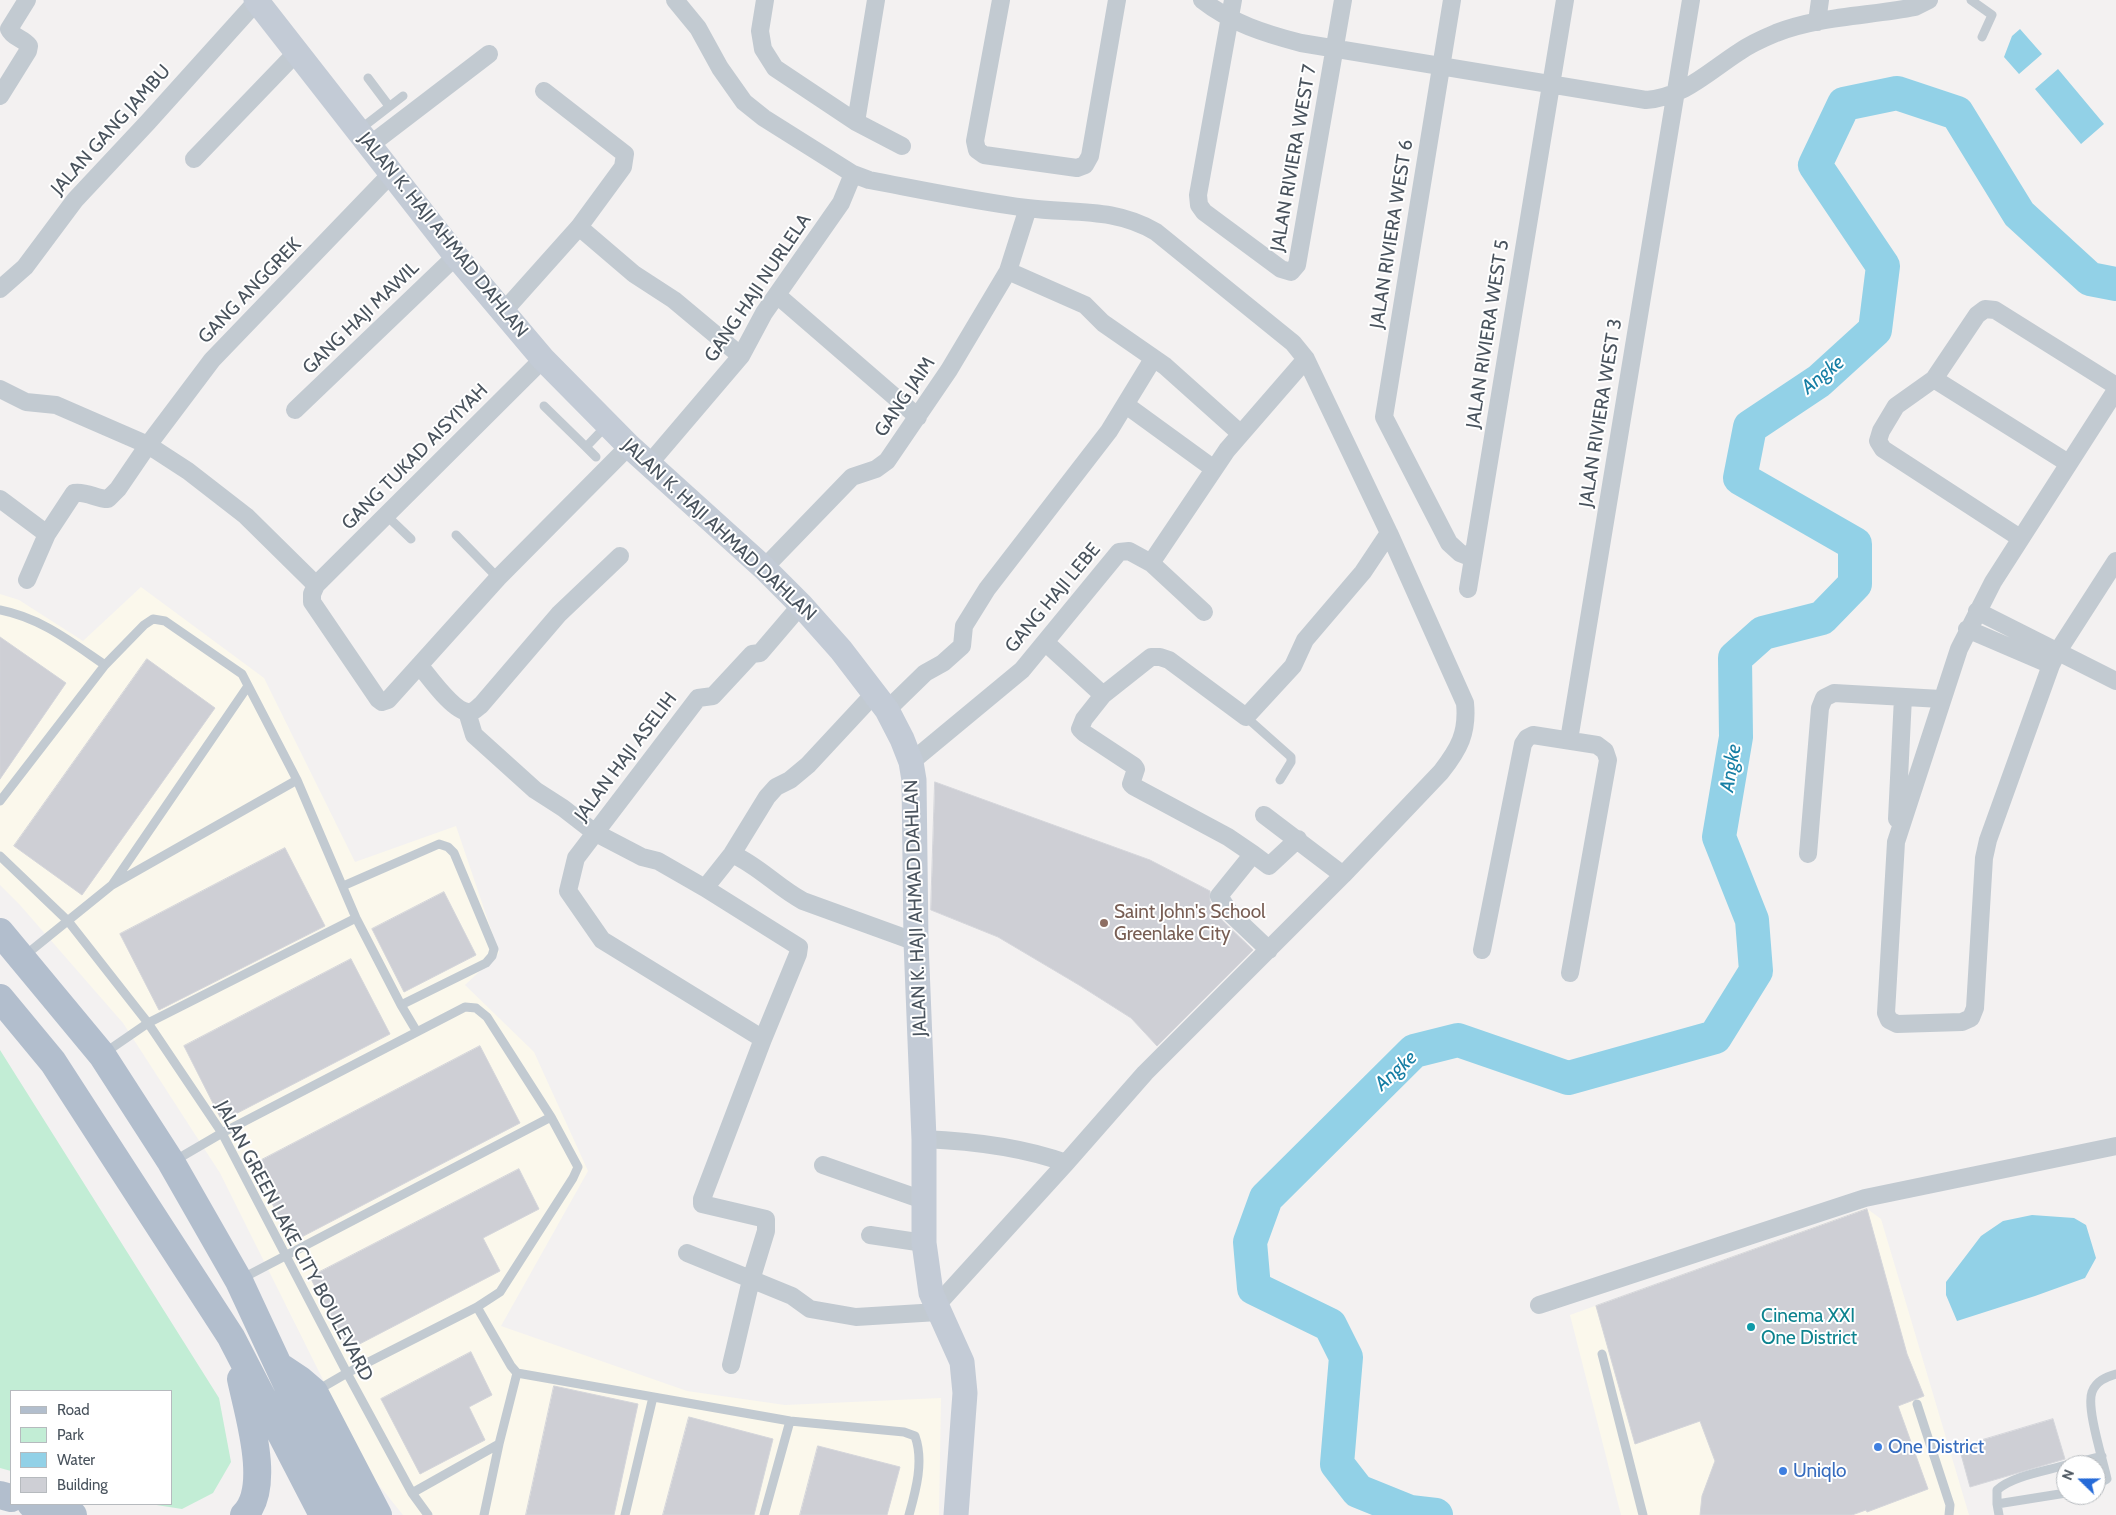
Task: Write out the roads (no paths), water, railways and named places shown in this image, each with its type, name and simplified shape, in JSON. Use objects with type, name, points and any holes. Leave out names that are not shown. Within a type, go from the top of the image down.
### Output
[{"type":"main road","name":"JALAN K. HAJI AHMAD DAHLAN","points":[[259,1],[456,256],[543,359],[629,446],[764,568],[801,605],[841,650],[881,702],[902,739],[911,762],[914,780],[916,942],[924,1139],[924,1243],[927,1277],[940,1315],[962,1362],[965,1393],[956,1515]]},
{"type":"main road","points":[[0,932],[102,1055],[171,1162],[239,1281],[348,1515]]},
{"type":"main road","points":[[0,998],[53,1062],[231,1337],[322,1515]]},
{"type":"main road","points":[[231,1337],[256,1446],[257,1488],[244,1515]]},
{"type":"main road","points":[[279,1366],[314,1392],[378,1515]]},
{"type":"main road","points":[[34,1505],[73,1515]]},
{"type":"street","points":[[0,96],[28,51],[26,41],[12,34],[9,29],[27,0]]},
{"type":"street","points":[[675,0],[698,28],[720,68],[744,102],[764,118],[852,174],[869,180],[1028,208],[1115,215],[1143,224],[1156,232],[1293,343],[1306,359],[1389,533],[1465,703],[1466,720],[1462,737],[1454,755],[1441,772],[1269,950],[1146,1073],[1066,1163],[940,1315],[856,1317],[810,1309],[792,1296],[687,1253]]},
{"type":"street","points":[[766,0],[760,31],[764,49],[775,68],[856,122],[902,146]]},
{"type":"street","points":[[856,122],[876,0]]},
{"type":"street","points":[[1001,0],[975,141],[977,150],[984,155],[1077,168],[1085,165],[1090,156],[1117,0]]},
{"type":"street","points":[[1202,0],[1230,19],[1276,37],[1335,50],[1646,100],[1661,99],[1675,94],[1696,83],[1748,47],[1777,33],[1817,22],[1915,7],[1929,0]]},
{"type":"street","points":[[1230,19],[1233,0]]},
{"type":"street","name":"JALAN RIVIERA WEST 7","points":[[1230,19],[1198,196],[1199,205],[1204,212],[1281,269],[1291,272],[1297,265],[1343,0]]},
{"type":"street","name":"JALAN RIVIERA WEST 6","points":[[1452,0],[1384,417],[1449,544],[1460,553],[1473,558]]},
{"type":"street","name":"JALAN RIVIERA WEST 5","points":[[1468,590],[1565,0]]},
{"type":"street","name":"JALAN RIVIERA WEST 3","points":[[1568,740],[1691,0]]},
{"type":"street","points":[[1817,22],[1820,0]]},
{"type":"street","name":"JALAN GANG JAMBU","points":[[0,289],[25,267],[75,200],[259,1]]},
{"type":"street","points":[[194,159],[297,52]]},
{"type":"street","points":[[364,138],[488,54]]},
{"type":"street","points":[[503,312],[579,227],[623,168],[625,154],[544,91]]},
{"type":"street","name":"GANG ANGGREK","points":[[47,534],[74,493],[82,492],[99,499],[108,500],[212,360],[392,174]]},
{"type":"street","name":"GANG HAJI NURLELA","points":[[650,464],[741,356],[764,313],[841,203],[852,174]]},
{"type":"street","name":"GANG JAIM","points":[[764,568],[852,477],[876,469],[887,461],[949,370],[1008,271],[1028,208]]},
{"type":"street","points":[[579,227],[634,274],[674,300],[741,356]]},
{"type":"street","name":"GANG HAJI MAWIL","points":[[295,410],[456,256]]},
{"type":"street","points":[[1008,271],[1084,305],[1103,323],[1165,366],[1241,434]]},
{"type":"street","points":[[777,295],[918,417]]},
{"type":"street","points":[[1896,842],[1941,699],[1967,629],[2020,538],[2116,388],[1995,310],[1985,309],[1977,315],[1934,379],[1896,406],[1881,430],[1878,441],[1883,450],[2020,538]]},
{"type":"street","name":"GANG TUKAD AISYIYAH","points":[[316,584],[543,359]]},
{"type":"street","points":[[705,888],[732,854],[776,787],[790,780],[881,702],[944,663],[962,646],[964,626],[987,589],[1109,431],[1153,359]]},
{"type":"street","points":[[1151,563],[1214,469],[1241,434],[1306,359]]},
{"type":"street","points":[[1934,379],[2068,463]]},
{"type":"street","points":[[0,389],[26,402],[56,405],[148,445],[188,470],[246,516],[316,584],[312,594],[312,602],[378,699],[382,702],[388,700],[498,578],[629,446]]},
{"type":"street","points":[[1126,405],[1214,469]]},
{"type":"street","points":[[0,499],[47,534],[26,580]]},
{"type":"street","points":[[1298,839],[1270,866],[1228,836],[1133,786],[1131,784],[1136,769],[1134,766],[1080,729],[1084,719],[1103,694],[1151,657],[1160,657],[1168,660],[1246,717],[1292,666],[1305,640],[1363,572],[1389,533]]},
{"type":"street","name":"GANG HAJI LEBE","points":[[911,762],[1022,670],[1119,552],[1129,551],[1151,563],[1204,612]]},
{"type":"street","points":[[420,666],[456,708],[467,712],[473,711],[481,705],[559,614],[620,556]]},
{"type":"street","points":[[1902,697],[1886,1013],[1889,1020],[1897,1024],[1962,1022],[1971,1018],[1975,1008],[1984,858],[1988,840],[2054,658],[2116,561]]},
{"type":"street","name":"JALAN HAJI ASELIH","points":[[763,1039],[602,940],[568,891],[576,858],[698,698],[712,696],[752,654],[760,653],[801,605]]},
{"type":"street","points":[[1977,611],[2054,658]]},
{"type":"street","points":[[1967,629],[2116,681]]},
{"type":"street","points":[[1045,642],[1103,694]]},
{"type":"street","points":[[1808,854],[1820,708],[1824,698],[1834,693],[1941,699]]},
{"type":"street","points":[[467,712],[474,735],[535,790],[563,808],[594,832],[642,857],[658,861],[798,946],[798,954],[763,1039],[702,1199],[702,1204],[766,1219],[766,1231],[751,1280],[731,1365]]},
{"type":"street","points":[[1482,950],[1523,744],[1533,734],[1597,745],[1605,752],[1608,760],[1570,973]]},
{"type":"street","points":[[1264,815],[1343,874]]},
{"type":"street","points":[[732,854],[750,863],[787,893],[803,902],[916,942]]},
{"type":"street","points":[[1253,854],[1219,896],[1230,913],[1269,950]]},
{"type":"street","points":[[924,1139],[952,1140],[1041,1154],[1066,1163]]},
{"type":"street","points":[[1539,1305],[1865,1198],[2116,1146]]},
{"type":"street","points":[[823,1165],[923,1200]]},
{"type":"street","points":[[870,1234],[924,1243]]},
{"type":"lane","points":[[1971,0],[1992,15],[1982,37]]},
{"type":"lane","points":[[368,78],[390,106]]},
{"type":"lane","points":[[364,138],[390,106],[403,96]]},
{"type":"lane","points":[[544,406],[596,457]]},
{"type":"lane","points":[[586,447],[608,425]]},
{"type":"lane","points":[[386,515],[411,539]]},
{"type":"lane","points":[[456,535],[498,578]]},
{"type":"lane","points":[[0,610],[22,614],[52,629],[104,666]]},
{"type":"lane","points":[[0,801],[104,666],[144,624],[153,619],[165,621],[242,674],[297,780],[356,918],[416,1032]]},
{"type":"lane","points":[[112,884],[248,686]]},
{"type":"lane","points":[[1246,717],[1291,758],[1291,762],[1280,780]]},
{"type":"lane","points":[[22,957],[112,884],[297,780]]},
{"type":"lane","points":[[343,886],[440,844],[454,854],[493,942],[492,956],[486,962],[401,1005]]},
{"type":"lane","name":"JALAN GREEN LAKE CITY BOULEVARD","points":[[0,856],[68,921],[148,1023],[222,1133],[347,1373],[412,1493],[428,1515]]},
{"type":"lane","points":[[102,1055],[148,1023],[356,918]]},
{"type":"lane","points":[[171,1162],[222,1133],[465,1007],[476,1008],[487,1017],[551,1117],[578,1167],[573,1178],[500,1292],[477,1307],[347,1373],[314,1392]]},
{"type":"lane","points":[[239,1281],[551,1117]]},
{"type":"lane","points":[[477,1307],[511,1366],[517,1373],[790,1421],[904,1432],[915,1436],[920,1448],[916,1489],[909,1515]]},
{"type":"lane","points":[[1602,1354],[1643,1515]]},
{"type":"lane","points":[[484,1515],[517,1373]]},
{"type":"lane","points":[[2102,1455],[2091,1414],[2092,1392],[2103,1378],[2116,1374]]},
{"type":"lane","points":[[625,1515],[653,1397]]},
{"type":"lane","points":[[1917,1404],[1950,1505],[1949,1515]]},
{"type":"lane","points":[[764,1515],[790,1421]]},
{"type":"lane","points":[[412,1493],[499,1444]]},
{"type":"lane","points":[[1999,1515],[1997,1490],[2013,1480],[2056,1468]]},
{"type":"lane","points":[[1997,1504],[2056,1495]]},
{"type":"water","points":[[2020,29],[2042,54],[2019,74],[2004,57],[2012,36]]},
{"type":"water","points":[[2058,69],[2104,124],[2081,144],[2035,89]]},
{"type":"water","points":[[2032,1215],[2074,1218],[2086,1225],[2096,1258],[2085,1278],[1957,1321],[1946,1295],[1946,1282],[1981,1236],[2003,1221]]},
{"type":"waterway","name":"Angke","points":[[1436,1515],[1410,1512],[1358,1491],[1337,1464],[1346,1357],[1330,1325],[1254,1288],[1250,1242],[1266,1198],[1414,1051],[1458,1040],[1568,1078],[1715,1037],[1756,971],[1752,920],[1719,837],[1736,737],[1735,658],[1763,633],[1822,618],[1855,584],[1855,544],[1740,478],[1750,427],[1819,381],[1875,330],[1883,266],[1815,165],[1844,104],[1897,93],[1957,113],[2019,214],[2090,279],[2116,284]]},
{"type":"place","name":"Saint John's School Greenlake City","points":[[1104,923]]},
{"type":"place","name":"Cinema XXI One District","points":[[1751,1327]]},
{"type":"place","name":"One District","points":[[1878,1447]]},
{"type":"place","name":"Uniqlo","points":[[1783,1471]]}]
